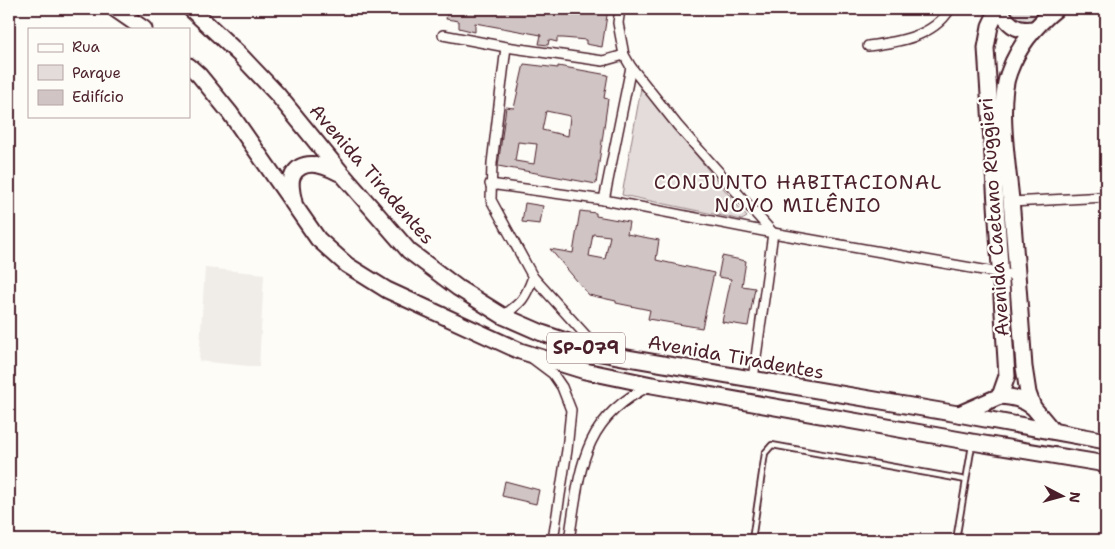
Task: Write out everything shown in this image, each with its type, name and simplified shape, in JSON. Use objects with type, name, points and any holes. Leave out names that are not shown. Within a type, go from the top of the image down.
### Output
[{"type":"main road","points":[[115,9],[143,28]]},
{"type":"main road","name":"Avenida Tiradentes","points":[[191,9],[240,55],[277,94],[408,251],[458,288],[503,316],[542,333],[601,353],[1106,441]]},
{"type":"main road","points":[[997,9],[1011,25],[1025,31],[1034,29]]},
{"type":"main road","name":"Avenida Caetano Ruggieri","points":[[997,9],[990,26],[986,48],[1007,376],[1000,396]]},
{"type":"main road","name":"Avenida Caetano Ruggieri","points":[[1053,431],[1033,407],[1028,393],[1024,367],[1004,135],[1005,87],[1008,72],[1034,29],[1056,9]]},
{"type":"main road","name":"SP-079","points":[[190,67],[230,113],[318,239],[347,265],[387,290],[520,351],[585,371],[652,384],[972,442],[1106,464]]},
{"type":"main road","points":[[294,204],[291,185],[293,175],[300,168],[316,164],[326,166],[343,174]]},
{"type":"main road","points":[[958,414],[1000,396],[1021,399],[1033,407]]},
{"type":"street","points":[[620,9],[618,22],[624,55],[631,67],[678,126],[773,233],[753,379]]},
{"type":"street","points":[[868,46],[899,42],[918,36],[944,18],[950,9]]},
{"type":"street","points":[[443,35],[506,47],[603,61],[624,55]]},
{"type":"street","points":[[506,47],[492,163],[491,200],[533,277],[601,353]]},
{"type":"street","points":[[604,200],[631,67]]},
{"type":"street","points":[[490,184],[604,200],[773,233],[1017,276]]},
{"type":"street","points":[[1011,202],[1106,197]]},
{"type":"street","points":[[503,316],[519,305],[525,297],[533,277]]},
{"type":"street","points":[[520,351],[553,374],[562,387],[571,410],[552,540]]},
{"type":"street","points":[[569,540],[581,466],[593,436],[612,411],[636,392],[652,384]]},
{"type":"street","points":[[566,454],[584,457]]},
{"type":"lane","points":[[956,540],[972,442]]},
{"type":"lane","points":[[752,540],[765,453],[772,445],[966,480]]},
{"type":"shaded area","points":[[205,268],[264,274],[259,367],[199,361]]},
{"type":"green space","points":[[1011,9],[1039,9],[1031,22],[1023,25],[1010,15]]},
{"type":"green space","points":[[641,88],[747,217],[742,220],[622,195]]},
{"type":"building","points":[[448,9],[552,9],[569,13],[570,9],[608,9],[602,47],[586,44],[586,40],[563,38],[557,38],[557,42],[549,40],[548,45],[539,44],[541,35],[475,23],[475,32],[459,28],[459,21],[446,19]]},
{"type":"building","points":[[524,64],[558,68],[558,66],[608,75],[604,98],[608,99],[596,184],[498,166],[506,107],[514,108]],"holes":[[[546,111],[570,116],[568,136],[542,130]],[[518,142],[537,144],[534,164],[515,161]]]},
{"type":"building","points":[[525,203],[543,206],[540,224],[522,222]]},
{"type":"building","points":[[580,211],[596,213],[596,216],[629,222],[627,234],[659,240],[656,260],[714,273],[702,328],[648,319],[650,310],[589,295],[550,249],[573,253]],"holes":[[[593,234],[610,236],[605,259],[589,256]]]},
{"type":"building","points":[[722,256],[746,261],[742,286],[755,288],[748,326],[722,322],[731,279],[718,277]]},
{"type":"building","points":[[505,481],[539,490],[536,504],[502,496]]},
{"type":"district","name":"CONJUNTO HABITACIONAL NOVO MILÊNIO","points":[[798,194]]}]
